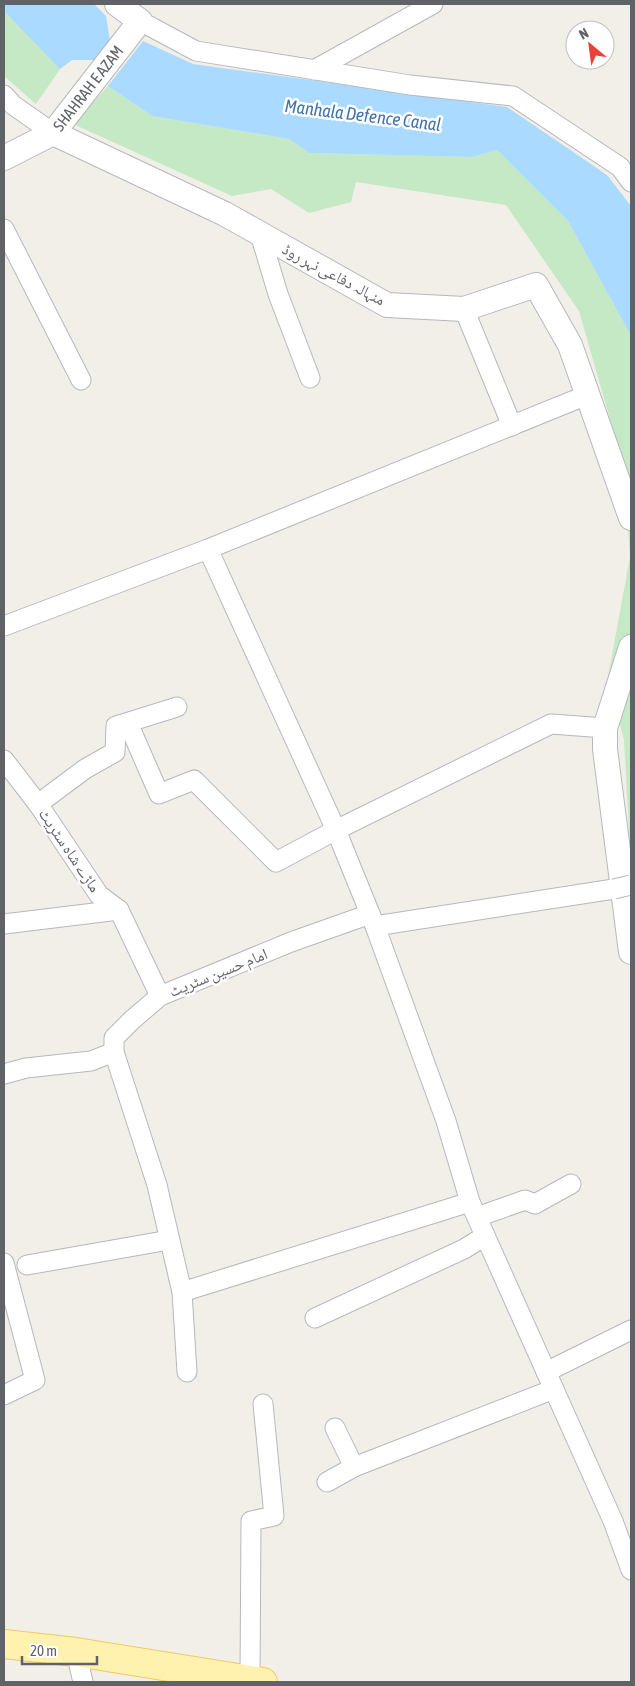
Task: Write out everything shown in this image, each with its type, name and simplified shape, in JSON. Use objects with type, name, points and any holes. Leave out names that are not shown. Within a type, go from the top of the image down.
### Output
[{"type":"main road","points":[[4,1644],[76,1652],[256,1681]]},
{"type":"street","points":[[117,4],[140,21],[196,51],[410,85],[513,96],[620,167],[631,182]]},
{"type":"street","points":[[314,70],[402,11],[433,4]]},
{"type":"street","name":"SHAHRAH E AZAM","points":[[4,158],[53,133],[140,21]]},
{"type":"street","name":"منہالہ دفاعی نہر روڈ","points":[[4,95],[14,105],[53,133],[225,214],[387,305],[464,309],[536,285],[570,345],[631,518]]},
{"type":"street","points":[[4,229],[81,380]]},
{"type":"street","points":[[260,234],[278,294],[310,378]]},
{"type":"street","points":[[464,309],[512,426]]},
{"type":"street","points":[[4,626],[208,549],[587,395]]},
{"type":"street","points":[[208,549],[336,830],[373,920],[446,1121],[473,1210],[613,1521],[631,1570]]},
{"type":"street","points":[[631,647],[605,728],[605,749],[631,952]]},
{"type":"street","points":[[38,804],[85,769],[116,752],[116,726],[178,707]]},
{"type":"street","points":[[128,723],[159,794],[194,780],[276,862],[336,830],[551,724],[605,728]]},
{"type":"street","name":"ماڑے شاہ سٹریٹ","points":[[4,760],[38,804],[99,895],[119,910],[160,996]]},
{"type":"street","name":"امام حسین سٹریٹ","points":[[114,1052],[114,1038],[160,996],[292,942],[373,920],[622,887]]},
{"type":"street","points":[[4,924],[119,910]]},
{"type":"street","points":[[4,1074],[26,1068],[91,1061],[114,1052],[157,1185],[182,1292],[187,1372]]},
{"type":"street","points":[[182,1292],[473,1210],[525,1200],[535,1204],[571,1184]]},
{"type":"street","points":[[314,1318],[464,1249],[485,1236]]},
{"type":"street","points":[[27,1265],[170,1240]]},
{"type":"street","points":[[4,1263],[35,1380],[4,1394]]},
{"type":"street","points":[[326,1482],[354,1467],[550,1381],[631,1330]]},
{"type":"street","points":[[256,1681],[251,1521],[274,1516],[263,1404]]},
{"type":"street","points":[[335,1428],[354,1467]]},
{"type":"street","points":[[76,1652],[83,1682]]},
{"type":"green space","points":[[4,9],[60,69],[36,104],[4,76]]},
{"type":"green space","points":[[108,86],[152,116],[289,139],[309,153],[472,157],[497,150],[568,221],[631,336],[631,867],[624,740],[608,677],[630,557],[624,468],[579,311],[506,205],[356,182],[351,202],[309,213],[271,189],[232,196],[73,124]]},
{"type":"water","points":[[4,4],[94,4],[106,16],[110,41],[95,60],[72,60],[60,69],[6,13]]},
{"type":"water","name":"Manhala Defence Canal","points":[[143,41],[193,64],[507,107],[607,175],[631,206],[631,336],[568,221],[497,150],[472,157],[309,153],[289,139],[152,116],[108,86]]}]
